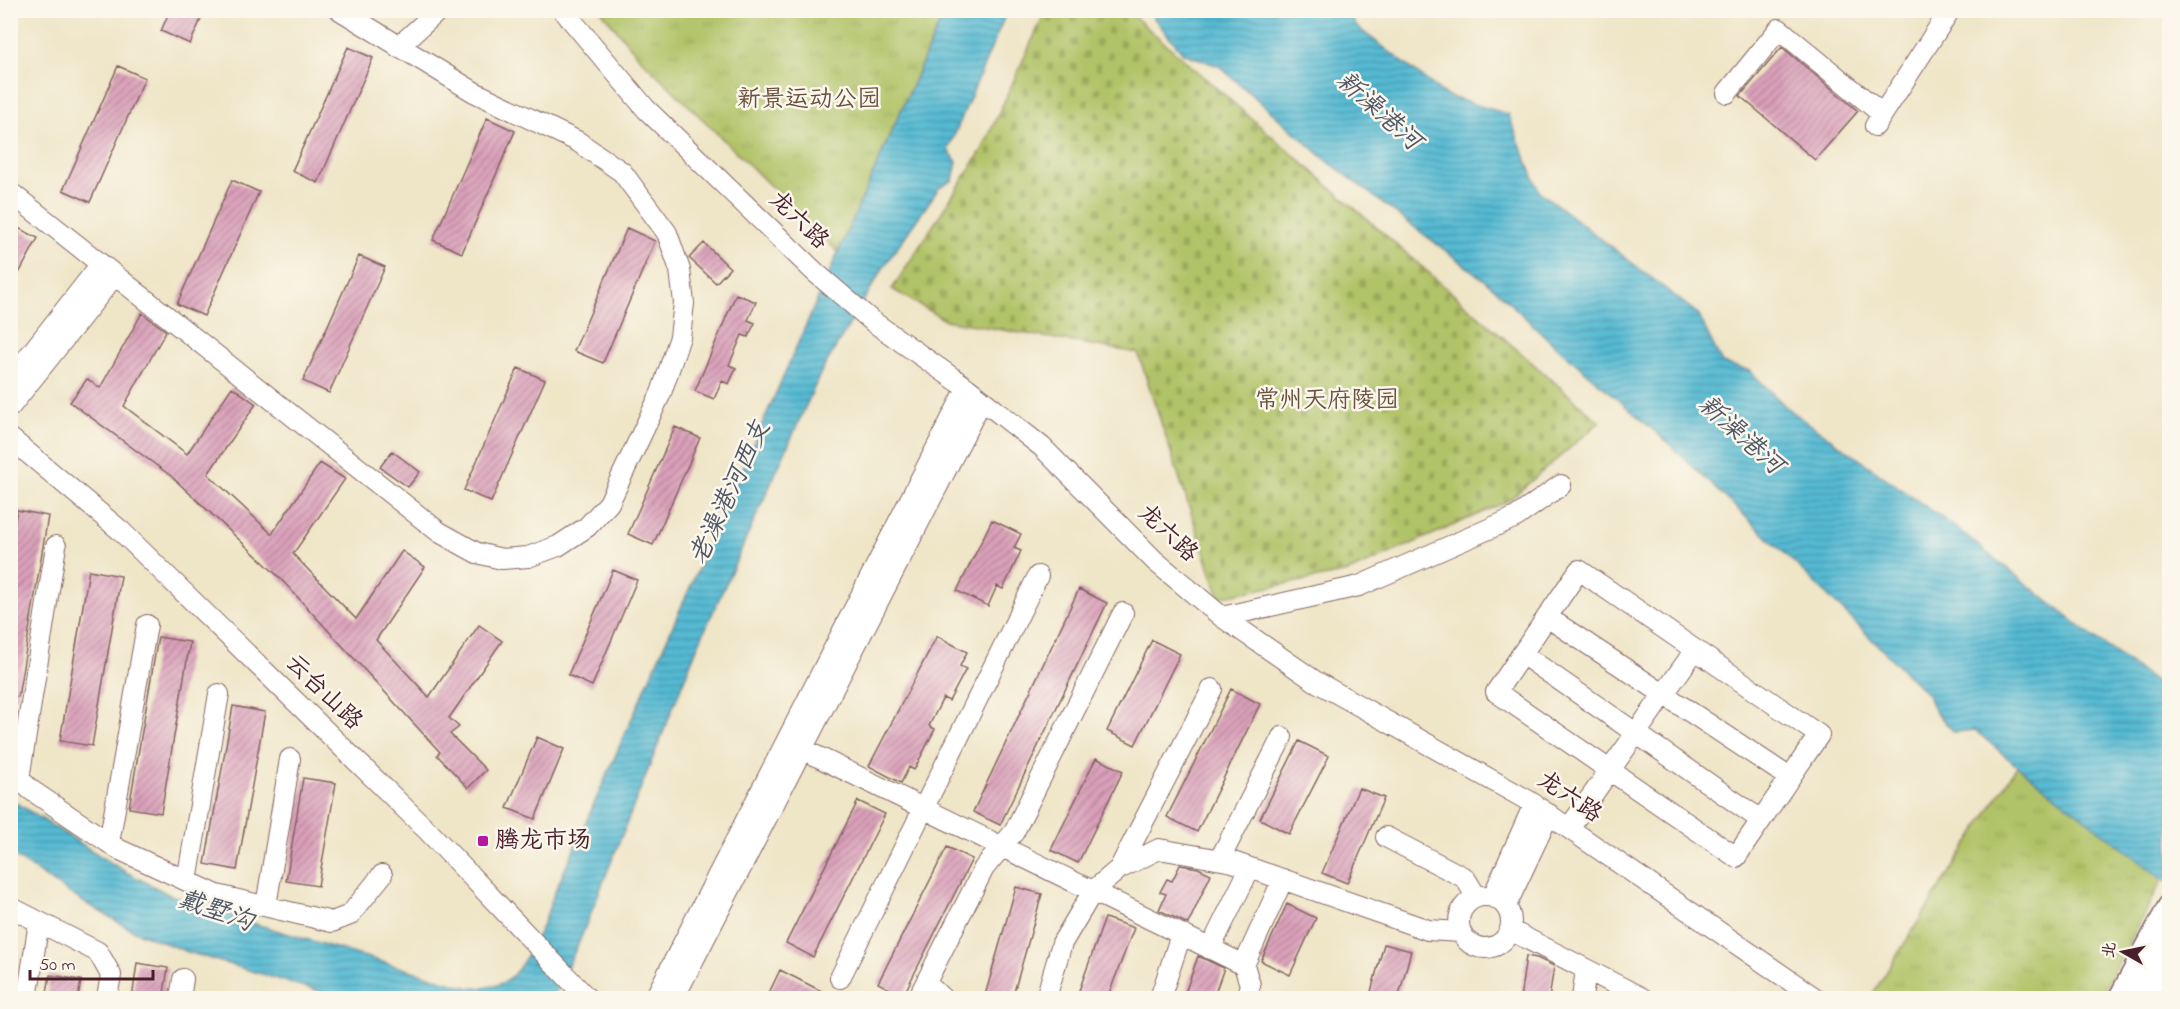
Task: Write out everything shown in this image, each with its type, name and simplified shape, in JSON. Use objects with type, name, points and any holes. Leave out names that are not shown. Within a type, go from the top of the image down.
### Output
[{"type":"main road","points":[[2121,999],[2168,911]]},
{"type":"main road","points":[[2165,999],[2169,990]]},
{"type":"street","points":[[10,192],[439,532],[477,553],[502,559],[528,557],[558,546],[587,527],[609,503],[662,393],[680,337],[684,303],[680,270],[667,233],[622,172],[577,141],[474,92],[340,10]]},
{"type":"street","points":[[398,47],[439,10]]},
{"type":"street","name":"龙六路","points":[[562,10],[646,109],[816,273],[872,321],[974,394],[1042,447],[1155,561],[1222,617],[1315,681],[1541,809],[1815,999]]},
{"type":"street","points":[[1727,93],[1779,28],[1879,120],[1950,10]]},
{"type":"street","points":[[10,380],[108,270]]},
{"type":"street","points":[[10,407],[108,270]]},
{"type":"street","points":[[674,999],[802,749],[974,394]]},
{"type":"street","points":[[655,999],[974,394]]},
{"type":"street","name":"云台山路","points":[[10,438],[121,531],[419,823],[570,984],[587,999]]},
{"type":"street","points":[[1222,617],[1359,586],[1516,517],[1561,485]]},
{"type":"street","points":[[56,546],[15,775],[32,790],[109,843],[217,895],[332,922],[350,915],[382,875]]},
{"type":"street","points":[[1579,570],[1819,735],[1736,856],[1496,692],[1547,617],[1579,570]]},
{"type":"street","points":[[840,978],[1038,576]]},
{"type":"street","points":[[942,999],[922,991],[984,868],[1014,832],[1123,613]]},
{"type":"street","points":[[1547,617],[1790,778]]},
{"type":"street","points":[[109,843],[147,625]]},
{"type":"street","points":[[1569,828],[1695,650]]},
{"type":"street","points":[[1522,654],[1761,820]]},
{"type":"street","points":[[1119,869],[1212,689]]},
{"type":"street","points":[[187,881],[219,694]]},
{"type":"street","points":[[1220,859],[1282,737]]},
{"type":"street","points":[[802,749],[1244,965]]},
{"type":"street","points":[[266,906],[290,759]]},
{"type":"street","points":[[1492,899],[1541,809]]},
{"type":"street","points":[[1386,837],[1464,878],[1492,899],[1510,914],[1510,930],[1498,944],[1481,948],[1465,940],[1460,932],[1459,914],[1468,900],[1492,899]]},
{"type":"street","points":[[1046,999],[1062,943],[1093,891],[1119,869],[1159,849],[1220,859],[1250,868],[1428,930],[1460,932]]},
{"type":"street","points":[[1210,949],[1250,868]]},
{"type":"street","points":[[1246,999],[1250,986],[1244,965],[1283,879]]},
{"type":"street","points":[[10,908],[98,952],[111,975],[107,999]]},
{"type":"street","points":[[27,999],[39,922]]},
{"type":"street","points":[[1510,930],[1642,999]]},
{"type":"street","points":[[1160,999],[1181,935]]},
{"type":"street","points":[[2142,999],[2169,946]]},
{"type":"street","points":[[1582,999],[1586,970]]},
{"type":"street","points":[[2155,999],[2169,971]]},
{"type":"green space","name":"常州天府陵园","points":[[1046,10],[1128,11],[1600,422],[1508,501],[1348,572],[1219,597],[1138,353],[945,320],[892,289],[982,150]]},
{"type":"green space","name":"新景运动公园","points":[[601,11],[945,11],[838,252],[639,57]]},
{"type":"green space","points":[[2017,766],[2163,879],[2100,998],[1870,998]]},
{"type":"water","name":"戴墅沟","points":[[945,11],[1007,11],[948,150],[957,162],[953,180],[939,188],[885,265],[822,370],[696,650],[580,940],[553,998],[341,998],[188,952],[132,930],[80,900],[11,854],[10,799],[124,871],[168,894],[262,926],[469,988],[493,986],[509,979],[521,965],[541,928]]},
{"type":"water","name":"新澡港河","points":[[1148,11],[1349,11],[1356,26],[1447,96],[1508,114],[1539,191],[1698,314],[1722,363],[1750,371],[1786,407],[1956,528],[2088,633],[2169,692],[2169,884],[2017,766],[1975,730],[1954,732],[1934,710],[1928,695],[1807,575],[1666,441],[1551,342],[1492,286],[1326,160],[1219,66],[1183,53]]},
{"type":"building","points":[[170,10],[205,10],[190,44],[161,31]]},
{"type":"building","points":[[348,47],[373,58],[318,183],[292,171]]},
{"type":"building","points":[[1782,47],[1858,111],[1815,160],[1740,96]]},
{"type":"building","points":[[118,66],[145,78],[90,202],[63,190]]},
{"type":"building","points":[[487,118],[515,131],[462,253],[433,240]]},
{"type":"building","points":[[232,180],[259,192],[204,316],[177,304]]},
{"type":"building","points":[[10,224],[38,238],[10,290]]},
{"type":"building","points":[[627,228],[655,241],[603,363],[574,351]]},
{"type":"building","points":[[704,243],[730,268],[716,283],[689,258]]},
{"type":"building","points":[[359,256],[385,267],[329,393],[303,381]]},
{"type":"building","points":[[736,294],[756,302],[748,320],[755,323],[748,337],[742,335],[729,365],[736,368],[729,384],[722,381],[714,399],[695,391]]},
{"type":"building","points":[[142,313],[166,331],[124,406],[187,454],[232,387],[256,404],[208,474],[272,534],[320,463],[345,479],[293,554],[356,619],[402,551],[425,567],[376,640],[429,697],[479,625],[502,641],[449,718],[459,727],[450,734],[486,770],[468,788],[437,755],[440,752],[279,577],[171,476],[70,402],[87,379],[100,388]]},
{"type":"building","points":[[518,368],[545,380],[491,502],[464,490]]},
{"type":"building","points":[[675,427],[700,438],[653,545],[628,534]]},
{"type":"building","points":[[392,451],[420,472],[408,487],[380,467]]},
{"type":"building","points":[[17,510],[48,516],[18,697],[10,696],[10,547]]},
{"type":"building","points":[[992,520],[1021,534],[1014,548],[1021,551],[1003,589],[997,586],[988,606],[957,591]]},
{"type":"building","points":[[89,570],[121,576],[92,746],[60,741]]},
{"type":"building","points":[[613,570],[637,580],[592,686],[568,675]]},
{"type":"building","points":[[1079,589],[1107,603],[1000,825],[973,812]]},
{"type":"building","points":[[937,636],[967,652],[960,666],[966,669],[949,701],[943,698],[929,726],[935,729],[914,770],[909,767],[901,783],[869,766]]},
{"type":"building","points":[[158,637],[190,642],[161,813],[129,808]]},
{"type":"building","points":[[1152,640],[1180,654],[1135,745],[1107,731]]},
{"type":"building","points":[[1231,689],[1260,704],[1197,832],[1167,817]]},
{"type":"building","points":[[233,706],[265,712],[237,870],[205,864]]},
{"type":"building","points":[[537,737],[564,749],[535,819],[507,808]]},
{"type":"building","points":[[1299,741],[1329,756],[1289,834],[1260,819]]},
{"type":"building","points":[[1096,758],[1123,771],[1078,863],[1051,850]]},
{"type":"building","points":[[303,778],[336,783],[318,886],[286,881]]},
{"type":"building","points":[[1359,788],[1384,798],[1347,883],[1322,873]]},
{"type":"building","points":[[858,801],[885,814],[813,957],[786,943]]},
{"type":"building","points":[[947,847],[972,859],[903,996],[878,983]]},
{"type":"building","points":[[1180,865],[1198,868],[1211,874],[1188,924],[1159,910],[1166,894],[1160,892],[1167,879],[1172,881]]},
{"type":"building","points":[[1016,887],[1042,894],[1012,999],[984,999]]},
{"type":"building","points":[[1287,904],[1316,918],[1290,975],[1261,961]]},
{"type":"building","points":[[1105,918],[1134,928],[1107,999],[1076,999]]},
{"type":"building","points":[[1384,944],[1411,951],[1398,999],[1369,999]]},
{"type":"building","points":[[1198,956],[1224,968],[1213,999],[1183,999]]},
{"type":"building","points":[[1526,956],[1537,958],[1554,966],[1549,999],[1520,999]]},
{"type":"building","points":[[137,963],[168,968],[163,999],[132,999]]},
{"type":"building","points":[[780,970],[837,999],[766,999]]},
{"type":"building","points":[[50,975],[81,980],[78,999],[46,999]]},
{"type":"place","name":"腾龙市场","points":[[483,841]]},
{"type":"water label","name":"老澡港河西支","points":[[731,493]]}]
